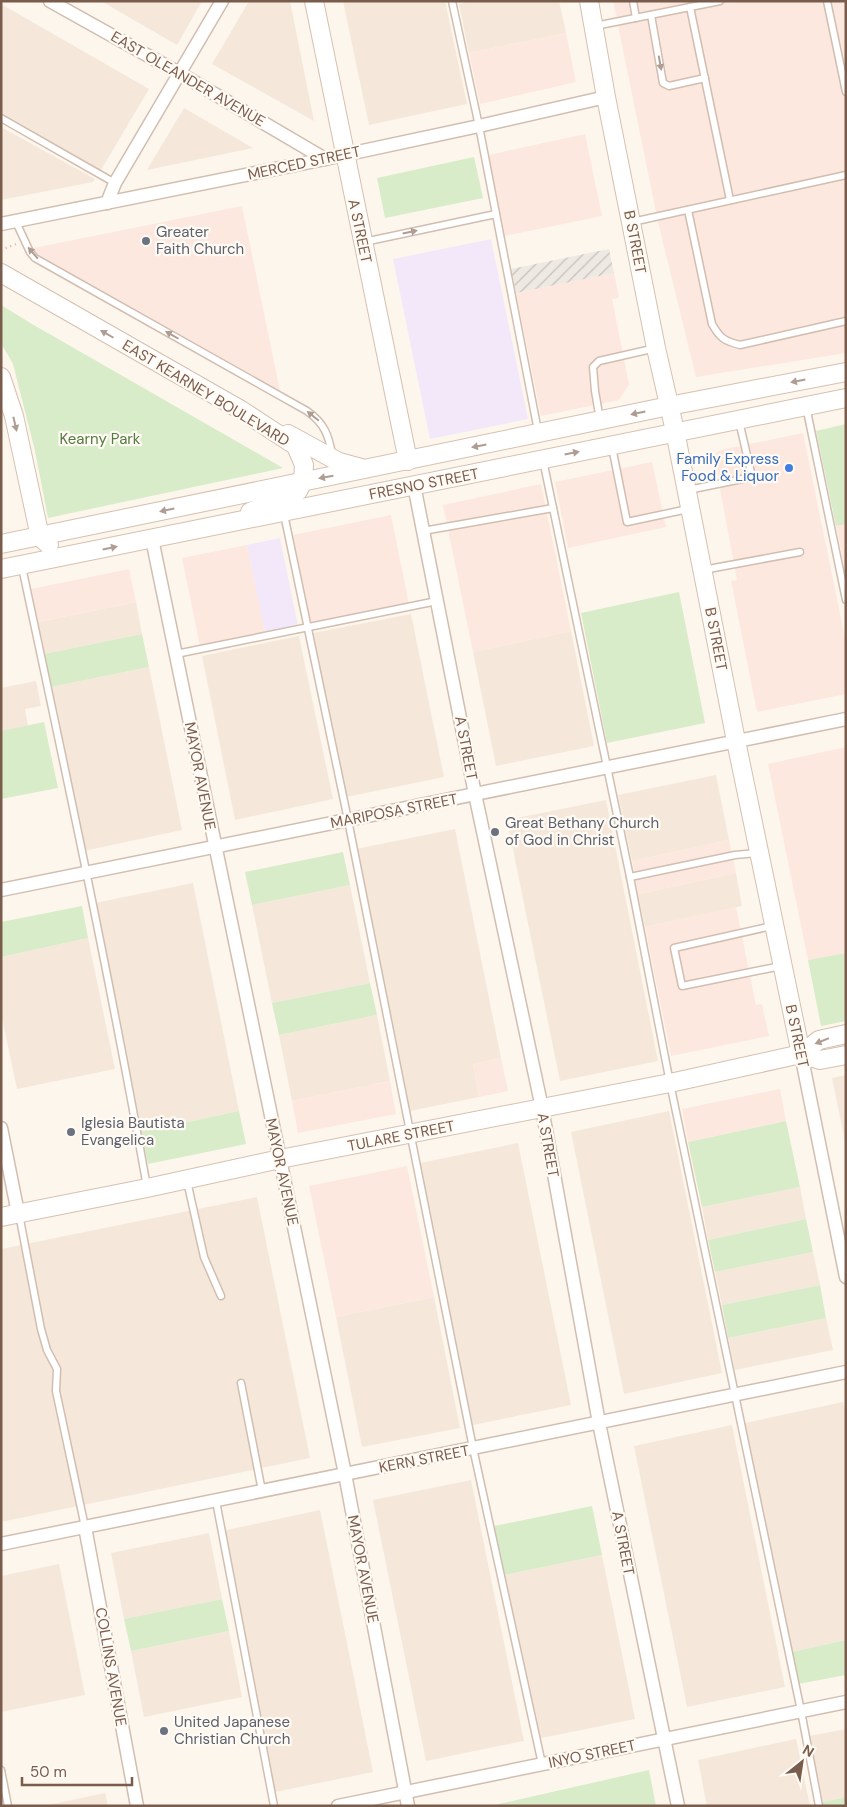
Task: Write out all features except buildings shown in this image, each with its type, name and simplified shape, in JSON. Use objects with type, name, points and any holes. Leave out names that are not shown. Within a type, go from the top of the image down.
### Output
[{"type":"main road","name":"A STREET","points":[[314,1],[408,461]]},
{"type":"main road","name":"B STREET","points":[[589,1],[606,97],[656,348],[675,431],[800,1054]]},
{"type":"main road","name":"EAST KEARNEY BOULEVARD","points":[[1,273],[241,410],[296,446],[304,465],[303,481]]},
{"type":"main road","name":"FRESNO STREET","points":[[1,544],[303,481],[368,470],[669,406],[846,372]]},
{"type":"main road","points":[[1,377],[14,416],[40,537],[52,548],[68,557]]},
{"type":"main road","name":"FRESNO STREET","points":[[1,570],[611,446],[675,431],[846,398]]},
{"type":"main road","points":[[241,410],[332,459],[353,467],[368,470]]},
{"type":"main road","points":[[220,525],[275,501],[289,498],[298,491],[303,481]]},
{"type":"main road","name":"TULARE STREET","points":[[1,1217],[187,1180],[280,1159],[670,1083],[800,1054],[820,1040],[846,1034]]},
{"type":"main road","name":"TULARE STREET","points":[[800,1054],[820,1060],[846,1055]]},
{"type":"street","name":"EAST OLEANDER AVENUE","points":[[50,1],[325,159]]},
{"type":"street","points":[[106,203],[115,183],[222,1]]},
{"type":"street","name":"MERCED STREET","points":[[1,224],[325,159],[606,97]]},
{"type":"street","name":"A STREET","points":[[414,485],[475,794],[542,1108],[599,1423],[678,1806]]},
{"type":"street","name":"MAYOR AVENUE","points":[[152,539],[214,847],[345,1474],[408,1806]]},
{"type":"street","name":"MARIPOSA STREET","points":[[1,890],[846,719]]},
{"type":"street","name":"B STREET","points":[[800,1054],[846,1277]]},
{"type":"street","points":[[1,1128],[18,1213]]},
{"type":"street","name":"KERN STREET","points":[[1,1544],[846,1372]]},
{"type":"street","name":"COLLINS AVENUE","points":[[85,1527],[137,1806]]},
{"type":"street","name":"INYO STREET","points":[[338,1806],[846,1702]]},
{"type":"lane","points":[[452,1],[479,126],[538,434]]},
{"type":"lane","points":[[633,1],[636,18]]},
{"type":"lane","points":[[594,26],[720,1]]},
{"type":"lane","points":[[827,1],[846,92]]},
{"type":"lane","points":[[690,7],[730,200]]},
{"type":"lane","points":[[651,15],[664,83],[668,86],[705,78]]},
{"type":"lane","points":[[1,118],[115,183]]},
{"type":"lane","points":[[631,222],[846,175]]},
{"type":"lane","points":[[688,210],[712,324],[718,336],[728,342],[740,345],[846,320]]},
{"type":"lane","points":[[362,242],[496,214]]},
{"type":"lane","points":[[16,222],[30,252],[36,258],[318,419],[330,439],[332,459]]},
{"type":"lane","points":[[600,421],[593,368],[599,361],[656,348]]},
{"type":"lane","points":[[806,405],[846,600]]},
{"type":"lane","points":[[686,490],[752,477],[739,419]]},
{"type":"lane","points":[[611,446],[627,522],[690,509]]},
{"type":"lane","points":[[543,459],[819,1806]]},
{"type":"lane","points":[[423,531],[553,508]]},
{"type":"lane","points":[[284,513],[348,820],[473,1448],[542,1764]]},
{"type":"lane","points":[[702,570],[800,552]]},
{"type":"lane","points":[[21,566],[86,873],[129,1086],[147,1188]]},
{"type":"lane","points":[[175,654],[436,601]]},
{"type":"lane","points":[[630,877],[735,855],[759,852]]},
{"type":"lane","points":[[773,925],[674,948],[682,986],[782,966]]},
{"type":"lane","points":[[187,1180],[204,1257],[221,1296]]},
{"type":"lane","points":[[18,1213],[47,1350],[57,1369],[56,1391],[85,1527]]},
{"type":"lane","points":[[241,1383],[262,1491]]},
{"type":"lane","points":[[216,1501],[274,1806]]},
{"type":"lane","points":[[1,1770],[8,1806]]},
{"type":"path","points":[[1,250],[20,242]]},
{"type":"shaded area","points":[[101,1],[202,1],[177,45]]},
{"type":"shaded area","points":[[249,1],[290,1],[314,121],[212,64]]},
{"type":"shaded area","points":[[343,1],[445,1],[467,104],[369,125]]},
{"type":"shaded area","points":[[471,1],[559,1],[566,33],[469,53],[459,4]]},
{"type":"shaded area","points":[[613,1],[846,1],[846,353],[696,377],[658,222]]},
{"type":"shaded area","points":[[1,4],[149,89],[101,170],[1,112]]},
{"type":"shaded area","points":[[566,33],[576,82],[480,104],[469,53]]},
{"type":"shaded area","points":[[184,108],[253,148],[147,170]]},
{"type":"shaded area","points":[[1,127],[95,179],[93,182],[1,200]]},
{"type":"shaded area","points":[[585,134],[602,216],[504,236],[488,155]]},
{"type":"shaded area","points":[[242,206],[280,391],[29,249]]},
{"type":"shaded area","points":[[491,239],[528,419],[430,439],[393,259]]},
{"type":"shaded area","points":[[609,249],[614,273],[516,293],[511,269]]},
{"type":"shaded area","points":[[614,273],[619,298],[612,299],[629,384],[619,400],[541,416],[516,293]]},
{"type":"shaded area","points":[[803,433],[846,643],[846,694],[757,712],[731,581],[737,580],[714,457],[721,450]]},
{"type":"shaded area","points":[[652,462],[666,527],[568,548],[555,482]]},
{"type":"shaded area","points":[[541,484],[571,631],[473,652],[443,505]]},
{"type":"shaded area","points":[[391,515],[409,604],[311,624],[293,535]]},
{"type":"shaded area","points":[[846,524],[846,575],[836,526]]},
{"type":"shaded area","points":[[280,538],[298,626],[265,633],[247,545]]},
{"type":"shaded area","points":[[247,545],[265,633],[200,646],[182,558]]},
{"type":"shaded area","points":[[129,569],[136,602],[37,622],[31,589]]},
{"type":"shaded area","points":[[136,602],[142,634],[44,654],[38,622]]},
{"type":"shaded area","points":[[411,614],[444,777],[346,797],[313,633]]},
{"type":"shaded area","points":[[571,631],[594,746],[496,766],[473,652]]},
{"type":"shaded area","points":[[299,636],[333,799],[235,820],[202,656]]},
{"type":"shaded area","points":[[149,667],[182,830],[84,851],[51,687]]},
{"type":"shaded area","points":[[36,681],[41,706],[25,709],[28,726],[1,731],[1,688]]},
{"type":"shaded area","points":[[846,747],[846,953],[808,960],[768,764]]},
{"type":"shaded area","points":[[716,775],[729,840],[632,861],[618,795]]},
{"type":"shaded area","points":[[606,800],[658,1061],[560,1081],[507,820]]},
{"type":"shaded area","points":[[455,829],[501,1058],[473,1064],[479,1097],[410,1111],[356,849]]},
{"type":"shaded area","points":[[729,840],[736,873],[638,894],[632,861]]},
{"type":"shaded area","points":[[736,873],[742,906],[645,927],[638,894]]},
{"type":"shaded area","points":[[193,883],[239,1111],[141,1132],[95,903]]},
{"type":"shaded area","points":[[350,885],[370,983],[272,1003],[252,905]]},
{"type":"shaded area","points":[[736,907],[756,1005],[762,1004],[769,1036],[671,1056],[645,927]]},
{"type":"shaded area","points":[[88,938],[115,1069],[17,1089],[1,1013],[1,957]]},
{"type":"shaded area","points":[[377,1015],[390,1081],[292,1101],[279,1035]]},
{"type":"shaded area","points":[[501,1058],[508,1091],[479,1097],[473,1064]]},
{"type":"shaded area","points":[[846,1075],[846,1146],[832,1078]]},
{"type":"shaded area","points":[[390,1081],[396,1114],[298,1133],[292,1101]]},
{"type":"shaded area","points":[[780,1089],[786,1121],[688,1142],[682,1109]]},
{"type":"shaded area","points":[[669,1111],[722,1373],[624,1394],[571,1132]]},
{"type":"shaded area","points":[[518,1143],[571,1405],[473,1425],[420,1163]]},
{"type":"shaded area","points":[[407,1166],[434,1297],[336,1317],[309,1186]]},
{"type":"shaded area","points":[[800,1187],[806,1219],[708,1240],[702,1207]]},
{"type":"shaded area","points":[[257,1197],[310,1458],[1,1522],[1,1249]]},
{"type":"shaded area","points":[[813,1252],[820,1285],[722,1305],[715,1272]]},
{"type":"shaded area","points":[[434,1297],[460,1428],[362,1447],[336,1317]]},
{"type":"shaded area","points":[[826,1318],[833,1350],[735,1370],[728,1338]]},
{"type":"shaded area","points":[[843,1402],[846,1414],[846,1640],[792,1652],[745,1423]]},
{"type":"shaded area","points":[[732,1425],[785,1687],[687,1707],[634,1446]]},
{"type":"shaded area","points":[[471,1480],[524,1741],[426,1761],[373,1500]]},
{"type":"shaded area","points":[[320,1510],[373,1772],[275,1792],[222,1531]]},
{"type":"shaded area","points":[[209,1533],[222,1599],[124,1619],[111,1553]]},
{"type":"shaded area","points":[[602,1555],[635,1719],[537,1739],[504,1575]]},
{"type":"shaded area","points":[[59,1564],[85,1695],[1,1712],[1,1576]]},
{"type":"shaded area","points":[[229,1631],[242,1697],[144,1717],[131,1651]]},
{"type":"shaded area","points":[[846,1729],[846,1797],[823,1802],[809,1736]]},
{"type":"shaded area","points":[[796,1739],[810,1806],[707,1806],[698,1760]]},
{"type":"shaded area","points":[[105,1793],[108,1806],[44,1806]]},
{"type":"green space","points":[[474,157],[483,198],[385,218],[377,178]]},
{"type":"green space","name":"Kearny Park","points":[[1,305],[283,468],[48,518],[35,451],[13,364],[1,343]]},
{"type":"green space","points":[[846,424],[846,524],[836,526],[816,431]]},
{"type":"green space","points":[[679,592],[705,723],[607,743],[581,613]]},
{"type":"green space","points":[[142,634],[149,667],[51,687],[44,654]]},
{"type":"green space","points":[[44,722],[58,788],[1,799],[1,731]]},
{"type":"green space","points":[[343,852],[350,885],[252,905],[245,872]]},
{"type":"green space","points":[[82,906],[88,938],[1,957],[1,922]]},
{"type":"green space","points":[[846,953],[846,1021],[821,1026],[808,960]]},
{"type":"green space","points":[[370,983],[377,1015],[279,1035],[272,1003]]},
{"type":"green space","points":[[239,1111],[246,1144],[148,1164],[141,1132]]},
{"type":"green space","points":[[786,1121],[800,1187],[702,1207],[688,1142]]},
{"type":"green space","points":[[806,1219],[813,1252],[715,1272],[708,1240]]},
{"type":"green space","points":[[820,1285],[826,1318],[728,1338],[722,1305]]},
{"type":"green space","points":[[592,1506],[602,1555],[504,1575],[494,1526]]},
{"type":"green space","points":[[222,1599],[229,1631],[131,1651],[124,1619]]},
{"type":"green space","points":[[846,1640],[846,1675],[798,1684],[792,1652]]},
{"type":"green space","points":[[649,1770],[656,1806],[490,1806]]},
{"type":"green space","points":[[846,1797],[846,1806],[823,1806],[823,1802]]},
{"type":"place","name":"Greater Faith Church","points":[[146,241]]},
{"type":"place","name":"Family Express Food & Liquor","points":[[789,468]]},
{"type":"place","name":"Great Bethany Church of God in Christ","points":[[495,832]]},
{"type":"place","name":"Iglesia Bautista Evangelica","points":[[71,1132]]},
{"type":"place","name":"United Japanese Christian Church","points":[[164,1731]]}]
